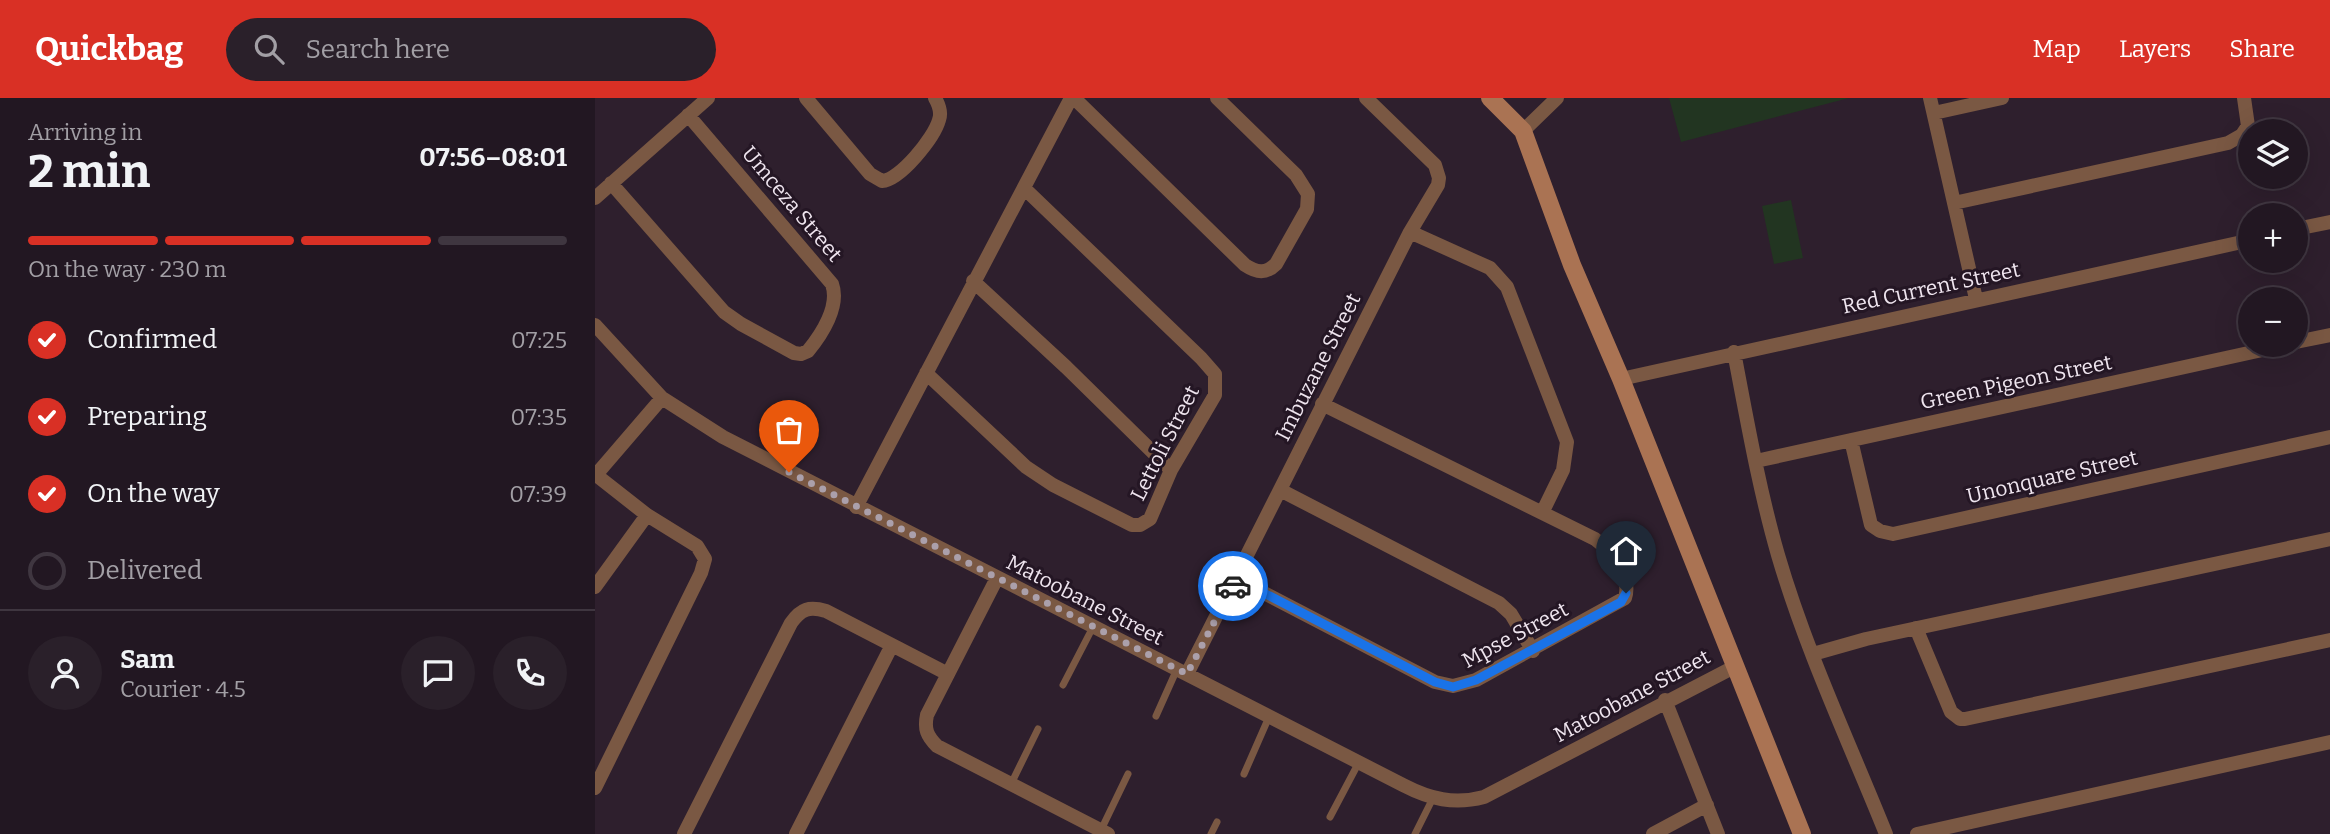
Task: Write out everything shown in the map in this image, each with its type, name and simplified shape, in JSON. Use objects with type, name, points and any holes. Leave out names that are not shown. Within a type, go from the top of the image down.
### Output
[{"type":"street","points":[[595,198],[708,98]]},
{"type":"street","points":[[806,98],[870,174],[882,181],[900,175],[936,126],[940,109],[935,98]]},
{"type":"street","points":[[856,507],[973,281],[1073,98],[1245,265],[1257,272],[1269,270],[1276,264],[1307,209],[1308,194],[1296,175],[1217,98]]},
{"type":"street","name":"Imbuzane Street","points":[[1182,672],[1237,579],[1322,404],[1410,232],[1438,185],[1438,172],[1428,158],[1366,98]]},
{"type":"street","points":[[1490,98],[1523,131],[1572,265],[1621,379],[1802,834]]},
{"type":"street","points":[[1523,131],[1557,98]]},
{"type":"street","points":[[1930,98],[1976,299]]},
{"type":"street","points":[[1934,113],[2002,98]]},
{"type":"street","points":[[1954,203],[2228,143],[2242,135],[2248,126],[2244,98]]},
{"type":"street","name":"Umceza Street","points":[[611,183],[724,312],[794,353],[808,351],[833,308],[835,295],[832,284],[688,115]]},
{"type":"street","name":"Lettoli Street","points":[[926,373],[1026,467],[1062,490],[1132,525],[1140,525],[1150,519],[1171,470],[1215,395],[1215,374],[1025,188]]},
{"type":"street","points":[[2308,227],[2330,222]]},
{"type":"street","points":[[1410,232],[1490,268],[1507,287],[1567,443],[1563,470],[1543,511]]},
{"type":"street","name":"Red Current Street","points":[[1621,379],[2238,243]]},
{"type":"street","points":[[973,281],[1171,470]]},
{"type":"street","name":"Matoobane Street","points":[[595,325],[662,398],[723,436],[856,507],[1433,798],[1458,802],[1484,797],[1736,666]]},
{"type":"street","points":[[2308,340],[2330,335]]},
{"type":"street","points":[[1734,352],[1778,556],[1813,654],[1886,834]]},
{"type":"street","name":"Green Pigeon Street","points":[[1756,461],[2238,355]]},
{"type":"street","points":[[595,788],[705,564],[705,555],[697,546],[647,515],[596,475],[662,398]]},
{"type":"street","name":"Mpse Street","points":[[1237,579],[1447,686],[1459,686],[1476,680],[1533,651],[1621,602],[1626,593],[1624,577],[1615,559],[1602,544],[1543,511],[1322,404]]},
{"type":"street","name":"Unonquare Street","points":[[1851,440],[1871,525],[1880,531],[1893,534],[2330,437]]},
{"type":"street","points":[[1282,491],[1499,603],[1511,614],[1533,651]]},
{"type":"street","points":[[595,587],[647,515]]},
{"type":"street","points":[[1813,654],[1916,628],[2330,538]]},
{"type":"street","points":[[997,578],[927,715],[925,729],[937,746],[1105,832]]},
{"type":"street","points":[[684,834],[797,614],[811,607],[826,611],[891,647],[948,674]]},
{"type":"street","points":[[1916,628],[1951,712],[1965,719],[2330,640]]},
{"type":"street","points":[[796,834],[891,647]]},
{"type":"street","points":[[1665,701],[1718,834]]},
{"type":"street","points":[[1917,834],[2330,742]]},
{"type":"street","points":[[1653,834],[1707,805]]},
{"type":"lane","points":[[1063,685],[1093,627]]},
{"type":"lane","points":[[1156,716],[1182,672]]},
{"type":"lane","points":[[1244,774],[1269,716]]},
{"type":"lane","points":[[1010,785],[1038,729]]},
{"type":"lane","points":[[1330,817],[1359,761]]},
{"type":"lane","points":[[1105,832],[1128,774]]},
{"type":"lane","points":[[1415,834],[1433,798]]},
{"type":"lane","points":[[1211,834],[1217,822]]},
{"type":"green space","points":[[1669,98],[1849,98],[1681,142]]},
{"type":"green space","points":[[1791,200],[1803,258],[1774,264],[1762,206]]},
{"type":"way so far","points":[[789,472],[1187,674],[1233,586]]},
{"type":"route","points":[[1233,586],[1237,579],[1435,682],[1453,687],[1465,685],[1533,651],[1621,602],[1626,593]]}]
